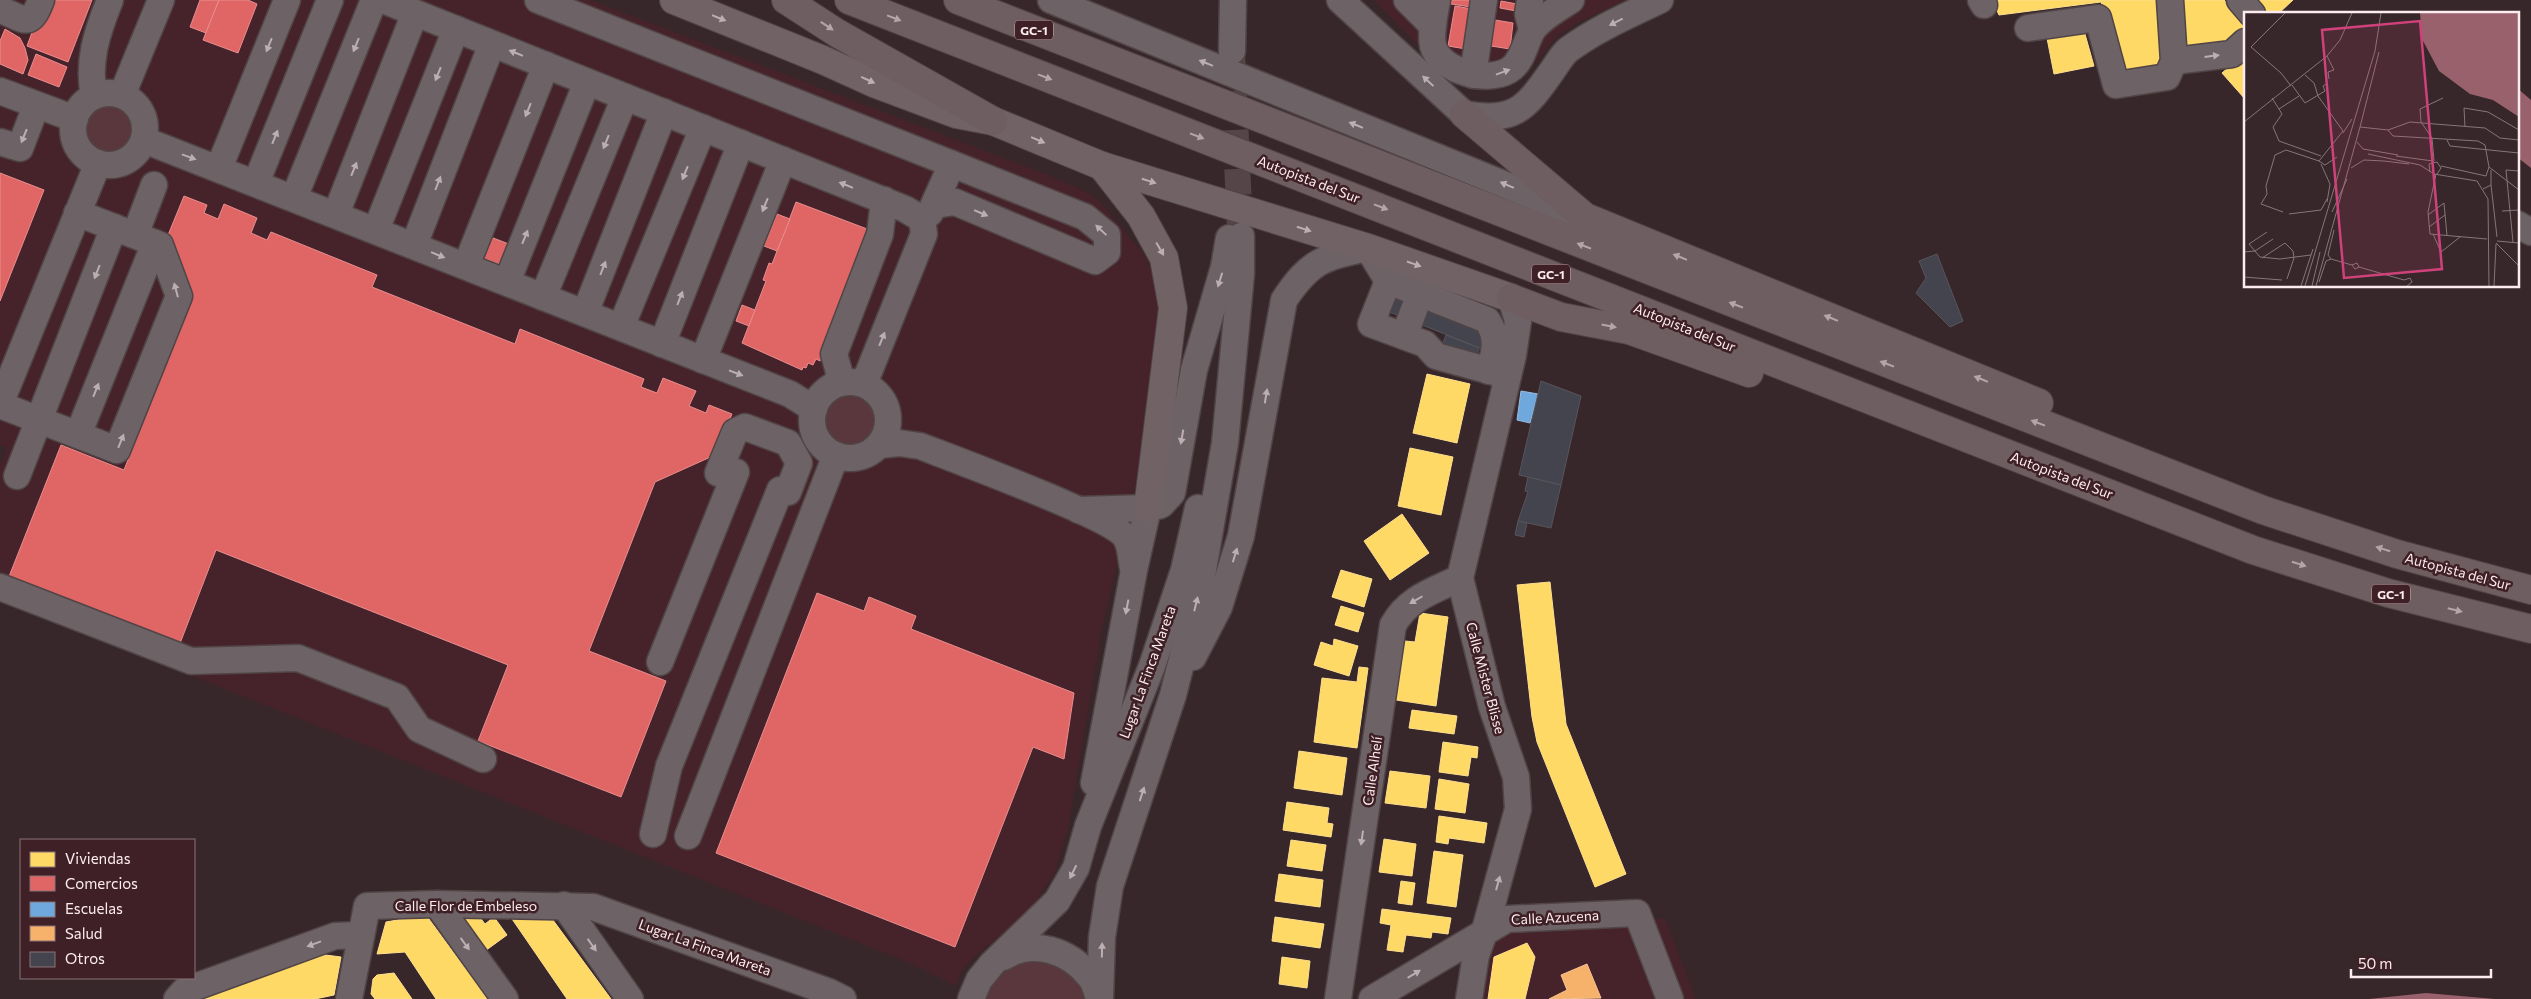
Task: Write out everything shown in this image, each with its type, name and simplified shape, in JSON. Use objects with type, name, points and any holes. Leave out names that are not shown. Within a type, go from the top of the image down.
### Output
[{"type":"highway","points":[[786,0],[837,33],[992,121]]},
{"type":"highway","name":"Autopista del Sur","points":[[848,0],[2253,550],[2388,593],[2531,628]]},
{"type":"highway","name":"Autopista del Sur","points":[[958,0],[2263,510],[2398,554],[2531,590]]},
{"type":"highway","points":[[994,0],[1111,59]]},
{"type":"highway","points":[[1464,114],[1585,218],[2061,412],[2263,510]]},
{"type":"highway","points":[[1511,298],[1561,317],[1638,333],[1716,360],[2031,483],[2253,550]]},
{"type":"main road","points":[[674,0],[823,60],[885,88],[956,114],[992,121],[1102,166],[1368,248],[1511,298]]},
{"type":"main road","points":[[1102,166],[1141,216],[1164,258],[1173,308],[1155,471],[1148,508]]},
{"type":"street","points":[[2,7],[25,20],[31,20],[34,17],[40,0]]},
{"type":"street","points":[[97,0],[90,24],[97,31]]},
{"type":"street","points":[[94,96],[90,75],[97,31],[110,0]]},
{"type":"street","points":[[122,95],[161,0]]},
{"type":"street","points":[[219,168],[287,0]]},
{"type":"street","points":[[256,183],[330,0]]},
{"type":"street","points":[[294,198],[374,0]]},
{"type":"street","points":[[383,0],[905,208],[928,212],[955,202],[1095,261],[1107,252],[1107,235],[1086,217],[538,0]]},
{"type":"street","points":[[1050,0],[1585,218]]},
{"type":"street","points":[[1219,0],[1232,43],[1234,0]]},
{"type":"street","points":[[1340,0],[1464,114],[1490,118],[1510,114],[1524,107],[1534,98],[1566,52],[1589,35],[1660,0]]},
{"type":"street","points":[[1407,0],[1433,26]]},
{"type":"street","points":[[1437,0],[1433,26],[1433,45],[1437,55],[1459,70],[1472,75],[1499,74],[1510,69],[1518,62],[1532,30],[1541,21],[1571,0]]},
{"type":"street","points":[[1472,75],[1484,0]]},
{"type":"street","points":[[1530,0],[1528,14],[1532,30]]},
{"type":"street","points":[[2028,28],[2098,18],[2116,85],[2167,76],[2174,61],[2170,0]]},
{"type":"street","points":[[2240,0],[2250,12]]},
{"type":"street","points":[[336,214],[415,13]]},
{"type":"street","points":[[376,230],[456,29]]},
{"type":"street","points":[[2174,61],[2232,54],[2244,43]]},
{"type":"street","points":[[414,245],[492,44]]},
{"type":"street","points":[[466,266],[546,65]]},
{"type":"street","points":[[507,282],[587,82]]},
{"type":"street","points":[[0,91],[75,119]]},
{"type":"street","points":[[103,93],[122,95],[136,104],[144,118],[144,140],[139,150],[126,161],[109,165],[98,163],[80,150],[75,141],[75,119],[85,102],[94,96],[103,93]]},
{"type":"street","points":[[544,296],[625,96]]},
{"type":"street","points":[[0,142],[20,148],[36,106]]},
{"type":"street","points":[[585,313],[664,112]]},
{"type":"street","points":[[621,327],[703,128]]},
{"type":"street","points":[[144,140],[790,394],[814,409]]},
{"type":"street","points":[[662,344],[740,143]]},
{"type":"street","points":[[703,360],[783,160]]},
{"type":"street","points":[[77,213],[160,245],[180,296],[117,450],[0,405],[77,213],[98,163]]},
{"type":"street","points":[[864,384],[924,234],[928,212],[952,164]]},
{"type":"street","points":[[17,476],[39,420],[134,235],[154,185]]},
{"type":"street","points":[[838,383],[838,372],[834,354],[880,234],[884,200]]},
{"type":"street","points":[[2518,225],[2531,232]]},
{"type":"street","name":"Lugar La Finca Mareta","points":[[971,999],[979,980],[992,964],[1057,901],[1076,868],[1088,826],[1152,666],[1184,570],[1214,448],[1232,346],[1241,274],[1236,234],[1224,267],[1194,370],[1172,493],[1161,505],[1148,508]]},
{"type":"street","points":[[78,435],[134,235]]},
{"type":"street","points":[[1173,695],[1219,607],[1241,536],[1284,300],[1300,277],[1321,260],[1368,248],[1388,281],[1486,320],[1493,328],[1496,348],[1504,367]]},
{"type":"street","points":[[1388,281],[1371,324],[1425,344],[1436,356],[1504,367]]},
{"type":"street","points":[[1404,336],[1420,294]]},
{"type":"street","name":"Calle Mister Blisse","points":[[1470,999],[1476,955],[1485,930],[1518,809],[1516,777],[1492,707],[1460,578],[1504,367],[1518,321],[1511,298]]},
{"type":"street","name":"Calle Mister Blisse","points":[[1504,367],[1527,330],[1536,321],[1561,317]]},
{"type":"street","name":"Lugar La Finca Mareta","points":[[1100,999],[1102,936],[1110,886],[1140,800],[1173,695],[1199,593],[1225,443],[1232,346]]},
{"type":"street","points":[[879,445],[887,429],[888,420],[887,408],[882,398],[864,384],[851,381],[838,383],[827,389],[819,398],[812,420],[818,441],[826,450],[836,455],[859,457],[879,445],[899,443],[920,446],[1079,510],[1117,530],[1127,539],[1134,570]]},
{"type":"street","points":[[888,420],[920,446]]},
{"type":"street","points":[[653,834],[669,766],[784,491],[799,462],[788,443],[745,427],[735,432],[727,473],[660,662]]},
{"type":"street","points":[[688,836],[836,455]]},
{"type":"street","points":[[1079,510],[1148,508],[1134,570],[1099,753],[1088,826]]},
{"type":"street","name":"Calle Alhelí","points":[[1338,999],[1393,625],[1402,610],[1413,601],[1460,578]]},
{"type":"street","points":[[0,587],[191,661],[298,658],[397,697],[419,729],[482,758]]},
{"type":"street","points":[[437,904],[505,999]]},
{"type":"street","name":"Calle Flor de Embeleso","points":[[361,935],[368,906],[437,904],[564,905]]},
{"type":"street","points":[[564,905],[630,999]]},
{"type":"street","name":"Lugar La Finca Mareta","points":[[564,905],[593,907],[829,992],[843,999]]},
{"type":"street","name":"Calle Azucena","points":[[1372,999],[1506,919],[1637,912],[1670,999]]},
{"type":"street","points":[[177,999],[184,991],[335,936],[361,935],[349,999]]},
{"type":"street","name":"Lugar La Finca Mareta","points":[[992,964],[1011,952],[1034,948],[1056,951],[1076,962],[1092,979],[1100,999]]},
{"type":"shaded area","points":[[0,0],[590,0],[1048,175],[1089,193],[1099,201],[1143,253],[1152,271],[1160,308],[1158,364],[1135,486],[1102,629],[1068,829],[1055,872],[1028,913],[976,955],[960,973],[956,986],[910,963],[0,599],[0,467],[7,448],[0,445]]},
{"type":"shaded area","points":[[1374,0],[1625,0],[1579,22],[1557,36],[1533,65],[1511,79],[1441,68]]},
{"type":"shaded area","points":[[2518,89],[2531,100],[2531,168],[2518,158]]},
{"type":"shaded area","points":[[104,106],[114,106],[126,113],[133,125],[133,135],[126,147],[114,154],[104,154],[96,150],[89,143],[85,135],[85,125],[89,117],[96,110]]},
{"type":"shaded area","points":[[850,396],[860,398],[868,403],[873,411],[875,421],[873,431],[868,439],[860,444],[850,446],[840,444],[832,439],[827,431],[825,421],[827,411],[832,403],[840,398]]},
{"type":"shaded area","points":[[1665,918],[1696,999],[1479,999],[1491,939],[1504,930]]},
{"type":"shaded area","points":[[1030,960],[1058,966],[1065,970],[1076,981],[1086,999],[986,999],[993,984],[1008,969]]},
{"type":"shaded area","points":[[2426,993],[2495,999],[2369,999]]},
{"type":"building: Viviendas","points":[[1992,0],[2157,0],[2162,65],[2128,77],[2101,2],[1999,15]]},
{"type":"building: Viviendas","points":[[2179,0],[2224,0],[2244,21],[2244,30],[2227,43],[2181,47]]},
{"type":"building: Viviendas","points":[[2255,0],[2293,0],[2280,12],[2264,12]]},
{"type":"building: Viviendas","points":[[2083,27],[2094,66],[2054,74],[2046,33]]},
{"type":"building: Viviendas","points":[[2244,54],[2244,98],[2222,73]]},
{"type":"building: Viviendas","points":[[1427,374],[1470,384],[1457,443],[1413,433]]},
{"type":"building: Viviendas","points":[[1410,448],[1453,457],[1441,515],[1398,506]]},
{"type":"building: Viviendas","points":[[1402,514],[1429,553],[1390,580],[1364,541]]},
{"type":"building: Viviendas","points":[[1341,570],[1372,579],[1364,607],[1332,597]]},
{"type":"building: Viviendas","points":[[1550,582],[1566,724],[1626,874],[1595,887],[1537,742],[1532,717],[1517,585]]},
{"type":"building: Viviendas","points":[[1341,606],[1364,613],[1358,632],[1335,625]]},
{"type":"building: Viviendas","points":[[1420,613],[1448,617],[1436,706],[1396,700],[1405,641],[1415,642]]},
{"type":"building: Viviendas","points":[[1334,639],[1358,646],[1349,676],[1314,665],[1321,642],[1333,646]]},
{"type":"building: Viviendas","points":[[1359,667],[1368,668],[1357,748],[1314,742],[1322,678],[1357,682]]},
{"type":"building: Viviendas","points":[[1412,710],[1457,716],[1454,734],[1409,728]]},
{"type":"building: Viviendas","points":[[1443,742],[1478,747],[1477,758],[1471,757],[1468,776],[1439,772]]},
{"type":"building: Viviendas","points":[[1299,751],[1347,758],[1342,795],[1294,788]]},
{"type":"building: Viviendas","points":[[1390,771],[1430,776],[1426,808],[1385,803]]},
{"type":"building: Viviendas","points":[[1439,779],[1469,784],[1465,813],[1435,809]]},
{"type":"building: Viviendas","points":[[1287,802],[1329,808],[1327,823],[1333,824],[1331,837],[1283,830]]},
{"type":"building: Viviendas","points":[[1439,816],[1487,823],[1484,843],[1449,838],[1448,844],[1436,842]]},
{"type":"building: Viviendas","points":[[1384,839],[1416,844],[1412,876],[1379,872]]},
{"type":"building: Viviendas","points":[[1291,840],[1326,845],[1322,871],[1287,866]]},
{"type":"building: Viviendas","points":[[1434,851],[1463,855],[1456,907],[1427,903]]},
{"type":"building: Viviendas","points":[[1279,874],[1323,880],[1320,907],[1275,901]]},
{"type":"building: Viviendas","points":[[1401,881],[1415,883],[1412,905],[1398,903]]},
{"type":"building: Viviendas","points":[[1382,909],[1451,918],[1448,934],[1432,932],[1431,938],[1406,935],[1403,952],[1387,950],[1391,925],[1380,923]]},
{"type":"building: Viviendas","points":[[475,911],[485,924],[494,917],[507,935],[485,951],[462,920]]},
{"type":"building: Viviendas","points":[[426,915],[488,999],[436,999],[405,952],[377,954],[386,922]]},
{"type":"building: Viviendas","points":[[510,916],[550,916],[611,999],[567,999]]},
{"type":"building: Viviendas","points":[[1275,917],[1324,924],[1320,948],[1272,941]]},
{"type":"building: Viviendas","points":[[1527,943],[1535,957],[1525,999],[1488,999],[1494,957]]},
{"type":"building: Viviendas","points":[[318,954],[341,957],[334,995],[315,999],[196,999]]},
{"type":"building: Viviendas","points":[[1282,957],[1310,961],[1307,988],[1279,984]]},
{"type":"building: Viviendas","points":[[394,973],[412,999],[375,999],[371,994],[373,979],[377,975]]},
{"type":"building: Comercios","points":[[44,0],[92,0],[68,62],[27,46]]},
{"type":"building: Comercios","points":[[200,0],[219,0],[206,33],[190,27]]},
{"type":"building: Comercios","points":[[219,0],[248,0],[257,4],[238,53],[203,40]]},
{"type":"building: Comercios","points":[[1452,0],[1472,0],[1471,7],[1451,4]]},
{"type":"building: Comercios","points":[[1501,1],[1517,4],[1516,11],[1500,8]]},
{"type":"building: Comercios","points":[[1455,6],[1472,9],[1466,49],[1448,46]]},
{"type":"building: Comercios","points":[[1495,20],[1513,23],[1510,49],[1491,46]]},
{"type":"building: Comercios","points":[[5,29],[20,38],[25,48],[28,60],[23,74],[0,64],[0,41]]},
{"type":"building: Comercios","points":[[36,54],[67,67],[59,87],[28,75]]},
{"type":"building: Comercios","points":[[0,173],[44,190],[0,301]]},
{"type":"building: Comercios","points":[[184,196],[207,205],[204,213],[218,219],[224,204],[257,218],[251,233],[267,240],[271,232],[377,275],[372,287],[515,344],[520,329],[644,379],[641,387],[657,393],[663,378],[696,391],[689,406],[706,413],[709,405],[732,414],[715,455],[655,482],[589,651],[666,681],[621,797],[478,741],[508,665],[216,550],[179,646],[8,579],[61,445],[124,470],[191,299],[166,240]]},
{"type":"building: Comercios","points":[[796,202],[875,232],[820,361],[816,359],[813,365],[808,363],[806,368],[803,367],[802,370],[742,343],[766,281],[763,280],[769,263],[772,264]]},
{"type":"building: Comercios","points":[[777,214],[790,219],[777,251],[764,246]]},
{"type":"building: Comercios","points":[[488,236],[514,246],[506,267],[480,257]]},
{"type":"building: Comercios","points":[[742,305],[755,310],[749,326],[736,321]]},
{"type":"building: Comercios","points":[[817,593],[864,611],[869,597],[916,616],[911,629],[1074,693],[1064,759],[1033,747],[955,947],[716,853]]},
{"type":"building: Escuelas","points":[[1521,391],[1538,394],[1530,423],[1517,420]]},
{"type":"building: Salud","points":[[1587,964],[1601,998],[1549,999],[1567,990],[1561,975]]},
{"type":"building: Otros","points":[[1937,254],[1963,321],[1950,327],[1916,293],[1926,278],[1919,261]]},
{"type":"building: Otros","points":[[1389,292],[1497,334],[1490,352],[1382,309]]},
{"type":"building: Otros","points":[[1446,335],[1479,348],[1473,364],[1440,350]]},
{"type":"building: Otros","points":[[1541,381],[1581,396],[1561,485],[1519,475]]},
{"type":"building: Otros","points":[[1528,477],[1561,485],[1551,528],[1518,521],[1528,492],[1525,491]]},
{"type":"building: Otros","points":[[1518,521],[1527,523],[1524,537],[1515,535]]},
{"type":"tunnel","points":[[1232,52],[1240,228]]}]
